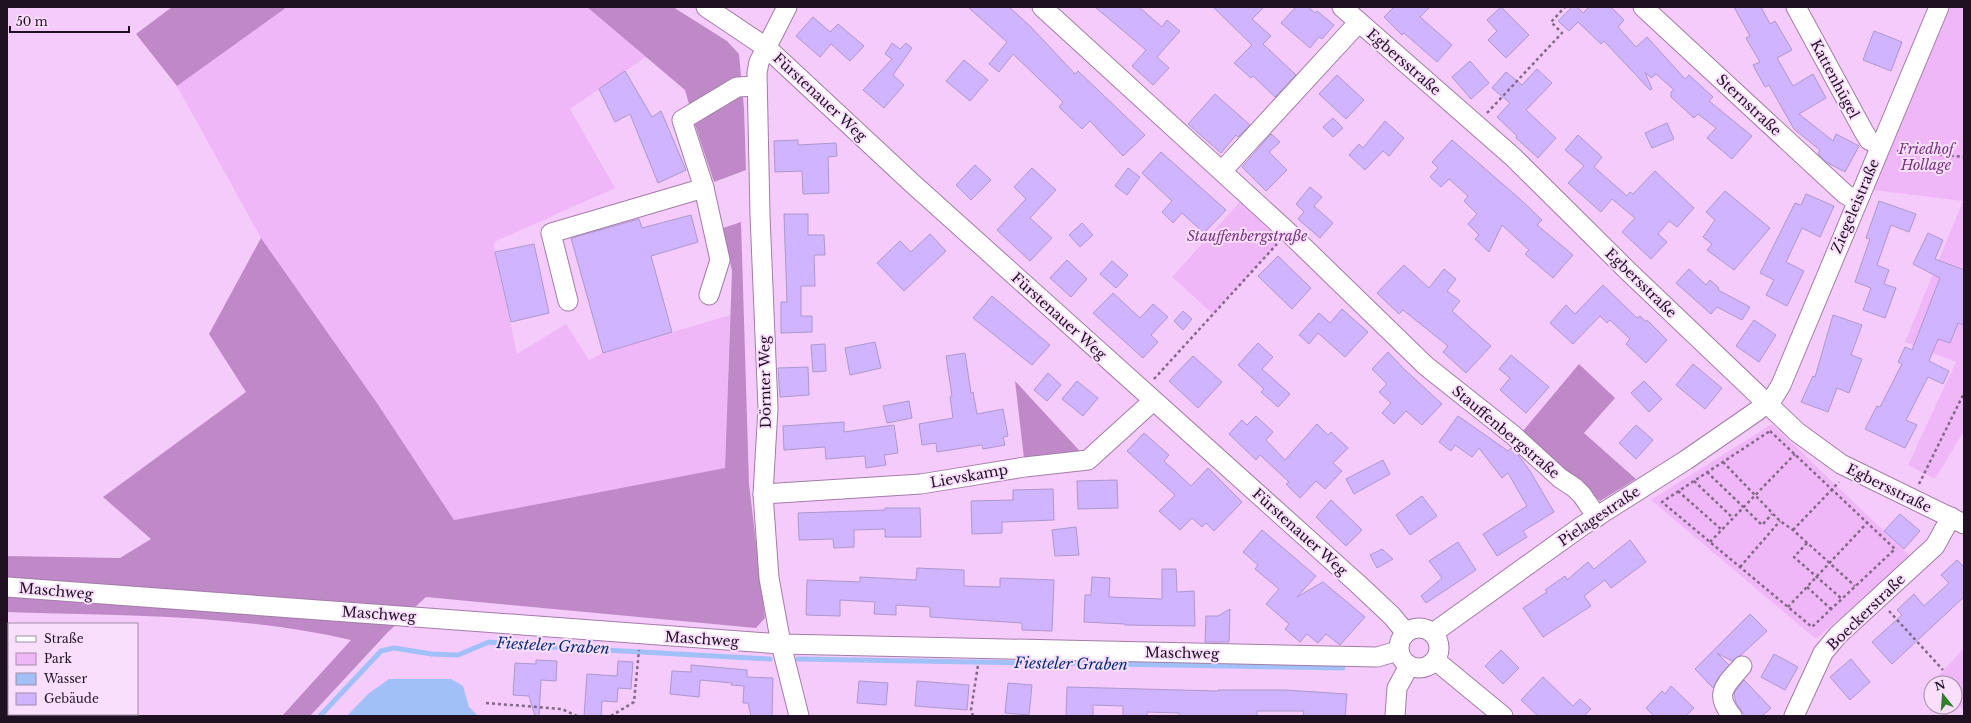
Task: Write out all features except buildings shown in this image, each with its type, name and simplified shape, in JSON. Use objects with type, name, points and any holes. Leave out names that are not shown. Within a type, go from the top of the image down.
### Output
[{"type":"street","name":"Fürstenauer Weg","points":[[706,7],[768,48],[913,184],[1364,590],[1392,616],[1406,632]]},
{"type":"street","name":"Dörnter Weg","points":[[787,7],[768,48],[759,62],[760,215],[768,408],[763,494],[769,578],[781,644],[799,716]]},
{"type":"street","name":"Stauffenbergstraße","points":[[1042,7],[1288,232],[1426,366],[1513,435],[1560,478],[1578,491],[1597,517]]},
{"type":"street","name":"Egbersstraße","points":[[1342,7],[1513,157],[1629,272],[1768,402],[1797,432],[1820,450],[1848,468],[1957,520]]},
{"type":"street","name":"Sternstraße","points":[[1643,7],[1845,194],[1857,201]]},
{"type":"street","name":"Kattenhügel","points":[[1796,7],[1864,132],[1869,140],[1880,146]]},
{"type":"street","name":"Ziegeleistraße","points":[[1768,402],[1781,385],[1938,7]]},
{"type":"street","points":[[1222,171],[1358,22]]},
{"type":"street","points":[[709,296],[720,260],[704,188],[682,120],[737,87],[758,86]]},
{"type":"street","points":[[568,302],[551,233],[704,188]]},
{"type":"street","name":"Lievskamp","points":[[763,494],[921,484],[1025,467],[1088,460],[1148,396]]},
{"type":"street","name":"Pielagestraße","points":[[1433,633],[1597,517],[1686,460],[1768,402]]},
{"type":"street","name":"Boeckerstraße","points":[[1794,716],[1823,653],[1838,635],[1935,546],[1957,520]]},
{"type":"street","name":"Maschweg","points":[[7,587],[781,644],[1404,658]]},
{"type":"street","points":[[1394,716],[1397,688],[1404,658],[1400,639],[1406,632],[1415,628],[1421,628],[1433,633],[1438,643],[1438,655],[1431,664],[1420,668],[1404,658]]},
{"type":"street","points":[[1435,660],[1502,716]]},
{"type":"street","points":[[1732,716],[1724,706],[1722,696],[1725,686],[1742,666]]},
{"type":"path","points":[[1476,125],[1562,33],[1551,22],[1565,7]]},
{"type":"path","points":[[1880,146],[1898,151],[1964,157]]},
{"type":"path","points":[[1148,396],[1288,232]]},
{"type":"path","points":[[1911,499],[1964,393]]},
{"type":"path","points":[[1770,431],[1833,488],[1895,549],[1812,627],[1662,502],[1723,462],[1770,431]]},
{"type":"path","points":[[1710,542],[1795,454]]},
{"type":"path","points":[[1723,462],[1772,514],[1793,530],[1855,586]]},
{"type":"path","points":[[1793,530],[1833,488],[1848,468]]},
{"type":"path","points":[[1707,472],[1762,525],[1772,514]]},
{"type":"path","points":[[1694,481],[1733,518]]},
{"type":"path","points":[[1678,491],[1722,530]]},
{"type":"path","points":[[1740,567],[1780,521]]},
{"type":"path","points":[[1788,607],[1868,522]]},
{"type":"path","points":[[1807,543],[1794,557],[1842,599]]},
{"type":"path","points":[[1807,587],[1831,609]]},
{"type":"path","points":[[1878,599],[1944,670]]},
{"type":"path","points":[[611,716],[634,702],[638,658]]},
{"type":"path","points":[[973,716],[971,710],[978,666]]},
{"type":"path","points":[[486,703],[562,709],[577,716]]},
{"type":"green space","points":[[287,7],[587,7],[646,57],[570,109],[615,188],[494,242],[495,252],[517,354],[566,324],[589,360],[603,353],[730,315],[725,468],[454,520],[377,403],[261,238],[177,86]]},
{"type":"green space","name":"Friedhof Hollage","points":[[1950,7],[1964,7],[1964,431],[1935,479],[1908,465],[1956,362],[1905,342],[1963,201],[1873,190],[1876,173]]},
{"type":"green space","name":"Stauffenbergstraße","points":[[1247,194],[1288,232],[1213,314],[1172,277]]},
{"type":"green space","points":[[1772,424],[1910,556],[1816,639],[1651,500]]},
{"type":"green space","points":[[1964,648],[1964,710],[1963,675],[1939,675]]},
{"type":"shaded area","points":[[172,7],[287,7],[177,86],[136,34]]},
{"type":"shaded area","points":[[587,7],[673,7],[727,41],[739,54],[744,108],[746,170],[714,182],[685,90]]},
{"type":"shaded area","points":[[741,222],[749,484],[765,618],[756,628],[426,597],[388,632],[310,716],[282,716],[351,640],[308,631],[223,621],[137,616],[7,612],[7,556],[120,558],[151,539],[103,497],[246,392],[209,334],[261,238],[377,403],[454,520],[725,468],[732,271],[723,228]]},
{"type":"shaded area","points":[[1579,364],[1615,398],[1584,433],[1636,479],[1600,501],[1523,431]]},
{"type":"shaded area","points":[[1015,381],[1088,460],[1025,467]]},
{"type":"water","points":[[389,679],[451,679],[463,686],[469,707],[478,716],[347,716],[368,694]]},
{"type":"waterway","name":"Fiesteler Graben","points":[[320,716],[381,651],[394,648],[432,654],[458,655],[489,642],[532,646],[770,659]]},
{"type":"waterway","name":"Fiesteler Graben","points":[[798,659],[1343,668]]}]
